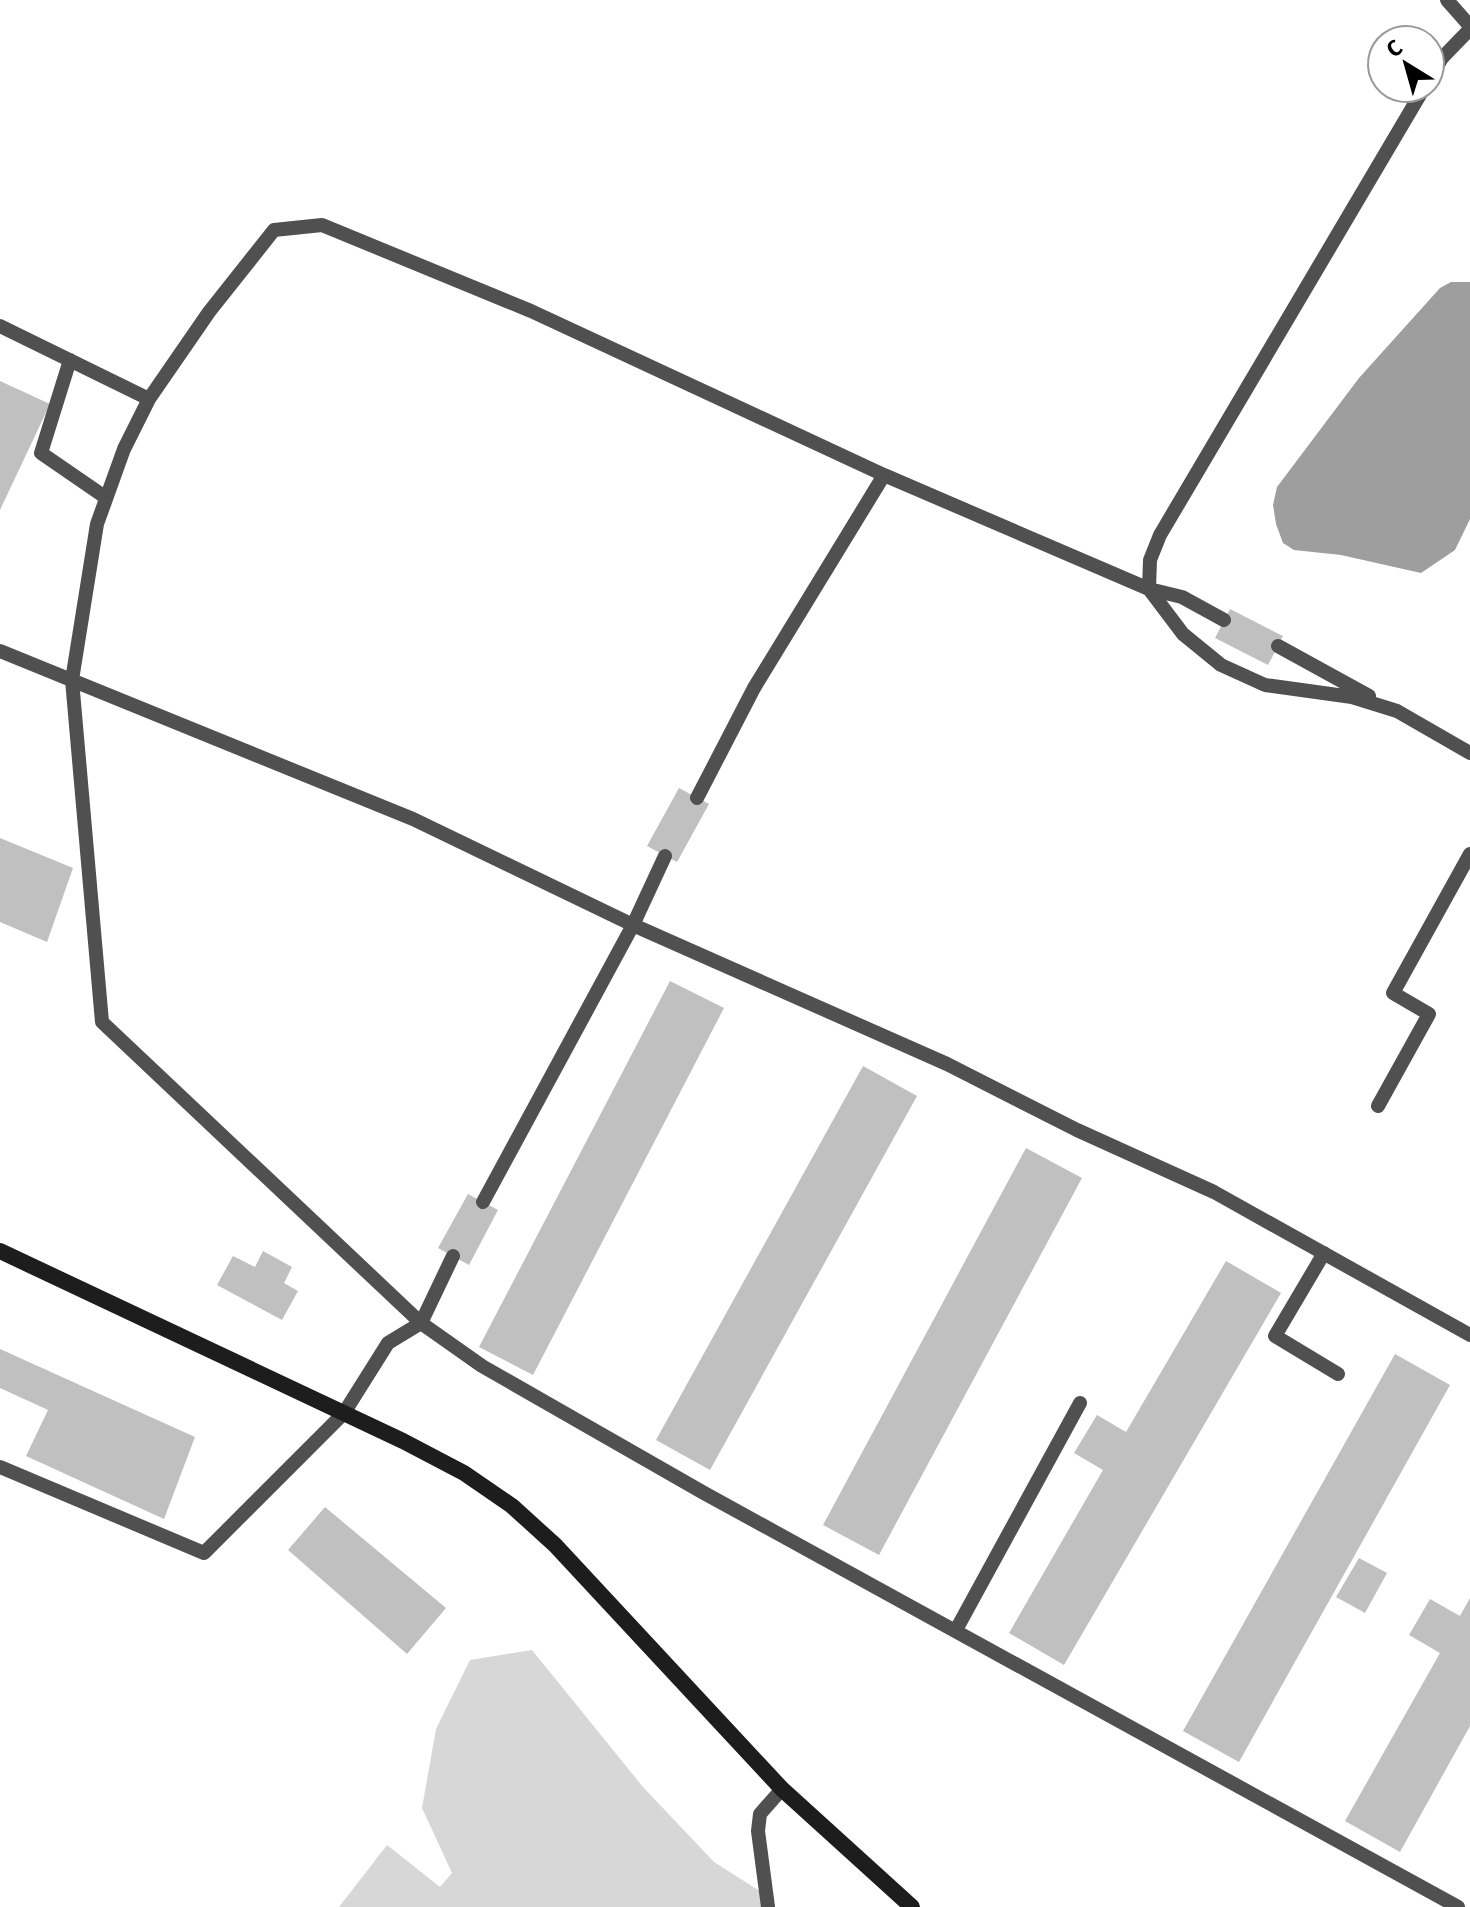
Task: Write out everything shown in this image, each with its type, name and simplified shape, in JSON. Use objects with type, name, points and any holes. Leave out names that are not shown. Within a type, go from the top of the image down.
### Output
[{"type":"street","points":[[0,1251],[344,1413],[464,1473],[512,1506],[565,1555],[782,1789],[912,1907]]},
{"type":"lane","points":[[1446,54],[1470,28],[1447,0]]},
{"type":"lane","points":[[1397,711],[1352,697],[1265,685],[1221,665],[1183,634],[1149,589],[1150,560],[1160,535],[1415,104]]},
{"type":"lane","points":[[1224,620],[1182,597],[1149,589],[884,475],[531,311],[322,225],[274,230],[209,312],[149,399],[105,497],[80,615],[72,680],[102,1022],[421,1323],[482,1366],[1458,1907]]},
{"type":"lane","points":[[0,326],[149,399]]},
{"type":"lane","points":[[70,360],[41,453],[105,497]]},
{"type":"lane","points":[[697,798],[754,688],[884,475]]},
{"type":"lane","points":[[1278,646],[1470,753]]},
{"type":"lane","points":[[0,651],[413,819],[633,925],[947,1064],[1077,1130],[1214,1192],[1470,1335]]},
{"type":"lane","points":[[1378,1106],[1429,1014],[1393,993],[1470,854]]},
{"type":"lane","points":[[483,1202],[633,925],[665,856]]},
{"type":"lane","points":[[1324,1253],[1275,1336],[1338,1374]]},
{"type":"lane","points":[[0,1467],[204,1553],[344,1413],[388,1343],[421,1323],[453,1256]]},
{"type":"lane","points":[[956,1630],[1080,1403]]},
{"type":"lane","points":[[768,1907],[758,1831],[760,1814],[782,1789]]},
{"type":"shaded area","points":[[1451,282],[1470,282],[1470,519],[1455,550],[1421,573],[1341,555],[1294,550],[1283,543],[1276,524],[1273,505],[1277,487],[1359,378],[1440,288]]},
{"type":"shaded area","points":[[532,1650],[643,1787],[714,1862],[766,1895],[764,1907],[339,1907],[387,1845],[440,1887],[452,1873],[422,1808],[436,1729],[470,1660]]},
{"type":"building","points":[[0,381],[50,404],[0,510]]},
{"type":"building","points":[[1230,609],[1283,636],[1268,665],[1215,638]]},
{"type":"building","points":[[679,788],[709,804],[677,862],[647,846]]},
{"type":"building","points":[[0,838],[73,868],[47,942],[0,922]]},
{"type":"building","points":[[670,981],[724,1008],[533,1375],[479,1347]]},
{"type":"building","points":[[863,1066],[917,1096],[710,1470],[656,1440]]},
{"type":"building","points":[[1026,1148],[1082,1178],[879,1555],[823,1525]]},
{"type":"building","points":[[468,1194],[498,1210],[469,1265],[438,1248]]},
{"type":"building","points":[[263,1251],[292,1267],[284,1283],[298,1291],[282,1320],[217,1285],[233,1256],[255,1267]]},
{"type":"building","points":[[1226,1261],[1281,1293],[1064,1665],[1009,1633],[1103,1470],[1074,1453],[1097,1415],[1126,1432]]},
{"type":"building","points":[[0,1349],[195,1437],[164,1519],[26,1456],[48,1410],[0,1388]]},
{"type":"building","points":[[1395,1354],[1450,1385],[1239,1762],[1183,1731]]},
{"type":"building","points":[[325,1507],[446,1608],[407,1654],[288,1550]]},
{"type":"building","points":[[1359,1558],[1387,1573],[1365,1613],[1336,1597]]},
{"type":"building","points":[[1470,1598],[1470,1726],[1400,1852],[1345,1821],[1440,1653],[1409,1635],[1430,1599],[1460,1616]]}]
